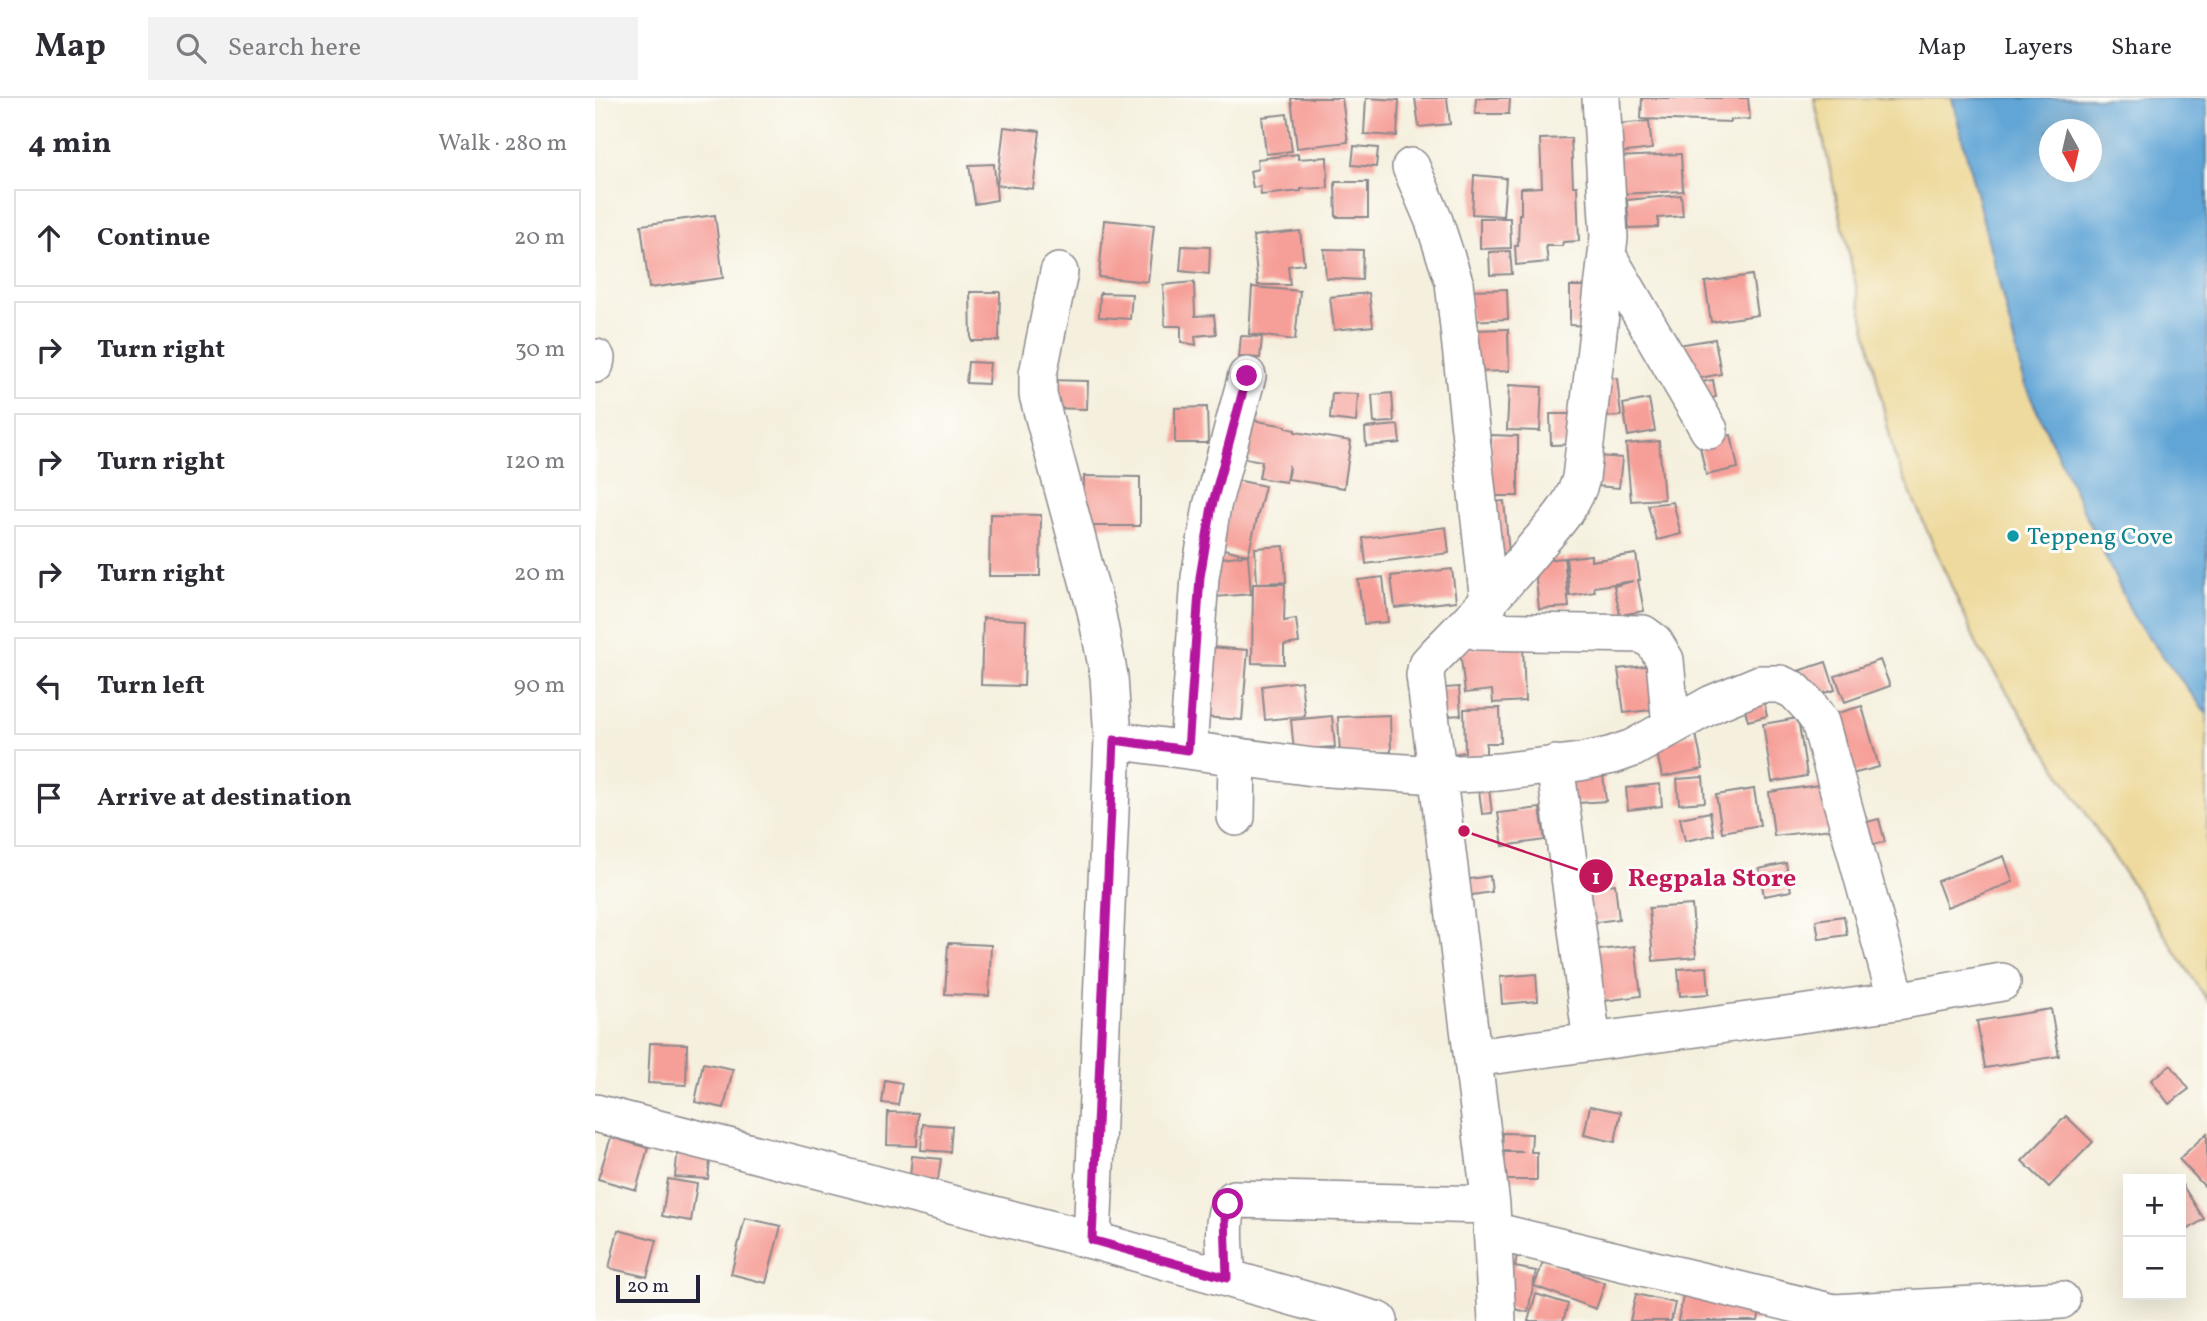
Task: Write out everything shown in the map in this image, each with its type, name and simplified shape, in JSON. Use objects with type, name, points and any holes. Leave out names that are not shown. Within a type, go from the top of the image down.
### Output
[{"type":"street","points":[[1497,1321],[1492,1218],[1425,675],[1427,665],[1477,615],[1561,516],[1576,494],[1581,478],[1608,257],[1601,98]]},
{"type":"street","points":[[1411,167],[1447,254],[1454,282],[1478,631],[1643,634],[1654,642],[1665,660],[1671,727]]},
{"type":"street","points":[[1608,257],[1709,430]]},
{"type":"street","points":[[1059,272],[1038,374],[1038,395],[1096,610],[1109,676],[1114,740],[1092,1240]]},
{"type":"street","points":[[1188,750],[1200,577],[1212,506],[1247,376]]},
{"type":"street","points":[[1114,740],[1313,767],[1437,775],[1499,772],[1613,755],[1633,748],[1712,705],[1760,684],[1780,684],[1794,690],[1809,705],[1820,722],[1897,1001]]},
{"type":"street","points":[[1236,817],[1237,757]]},
{"type":"street","points":[[1555,764],[1592,1042]]},
{"type":"street","points":[[1473,1058],[1897,1001],[2003,982]]},
{"type":"street","points":[[595,1113],[1092,1240],[1379,1321]]},
{"type":"street","points":[[1227,1278],[1225,1215],[1228,1204],[1234,1199],[1492,1218],[1835,1312],[2061,1300]]},
{"type":"sand","name":"Teppeng Cove","points":[[1814,98],[1952,98],[2025,385],[2134,618],[2207,714],[2207,1000],[1978,647],[1894,455]]},
{"type":"water","points":[[1952,98],[2207,98],[2207,714],[2134,618],[2025,385]]},
{"type":"building","points":[[1291,98],[1342,98],[1348,142],[1297,148]]},
{"type":"building","points":[[1366,98],[1399,100],[1397,136],[1364,134]]},
{"type":"building","points":[[1415,98],[1447,98],[1450,124],[1419,127]]},
{"type":"building","points":[[1476,98],[1510,98],[1509,114],[1475,114]]},
{"type":"building","points":[[1642,98],[1748,98],[1750,119],[1731,122],[1641,119]]},
{"type":"building","points":[[1287,114],[1292,151],[1266,154],[1262,117]]},
{"type":"building","points":[[1649,121],[1652,149],[1611,154],[1607,125]]},
{"type":"building","points":[[1004,127],[1040,131],[1033,189],[997,185]]},
{"type":"building","points":[[1571,138],[1573,186],[1577,186],[1579,241],[1563,242],[1562,246],[1546,246],[1548,262],[1516,265],[1515,246],[1518,246],[1521,188],[1542,187],[1540,139]]},
{"type":"building","points":[[1354,146],[1378,148],[1376,167],[1352,165]]},
{"type":"building","points":[[1298,154],[1298,159],[1327,157],[1328,188],[1261,195],[1260,186],[1253,188],[1250,171],[1258,169],[1257,159]]},
{"type":"building","points":[[1681,154],[1683,191],[1619,194],[1617,157]]},
{"type":"building","points":[[994,164],[997,200],[975,204],[969,165]]},
{"type":"building","points":[[1474,175],[1506,178],[1503,216],[1472,214]]},
{"type":"building","points":[[1335,182],[1368,182],[1368,217],[1336,217]]},
{"type":"building","points":[[1681,195],[1683,216],[1658,218],[1658,227],[1629,228],[1627,200]]},
{"type":"building","points":[[715,215],[723,278],[649,288],[641,225]]},
{"type":"building","points":[[1480,218],[1510,218],[1511,248],[1480,249]]},
{"type":"building","points":[[1104,220],[1154,225],[1148,282],[1099,277]]},
{"type":"building","points":[[1300,231],[1304,264],[1288,266],[1290,285],[1258,285],[1253,236]]},
{"type":"building","points":[[1182,246],[1210,247],[1209,274],[1180,271]]},
{"type":"building","points":[[1324,249],[1363,250],[1362,280],[1326,278]]},
{"type":"building","points":[[1510,251],[1512,274],[1490,275],[1489,252]]},
{"type":"building","points":[[1752,275],[1758,315],[1711,322],[1705,282]]},
{"type":"building","points":[[1194,282],[1195,316],[1214,315],[1216,334],[1195,336],[1196,345],[1181,342],[1181,326],[1165,326],[1163,285]]},
{"type":"building","points":[[1570,286],[1594,286],[1594,326],[1570,325]]},
{"type":"building","points":[[1252,287],[1300,291],[1295,340],[1249,334]]},
{"type":"building","points":[[1507,289],[1508,319],[1470,321],[1469,290]]},
{"type":"building","points":[[970,292],[1000,292],[999,341],[971,341]]},
{"type":"building","points":[[1100,293],[1132,294],[1130,319],[1099,317]]},
{"type":"building","points":[[1369,293],[1373,326],[1334,330],[1330,297]]},
{"type":"building","points":[[1508,329],[1509,371],[1472,372],[1471,330]]},
{"type":"building","points":[[1241,336],[1262,337],[1260,358],[1239,357]]},
{"type":"building","points":[[1715,339],[1721,374],[1684,381],[1678,345]]},
{"type":"building","points":[[968,362],[990,363],[988,384],[966,383]]},
{"type":"building","points":[[1617,378],[1621,416],[1604,417],[1600,380]]},
{"type":"building","points":[[1046,380],[1088,381],[1087,409],[1045,408]]},
{"type":"building","points":[[1713,380],[1716,397],[1695,402],[1691,384]]},
{"type":"building","points":[[1509,385],[1542,387],[1540,431],[1507,430]]},
{"type":"building","points":[[1332,393],[1358,394],[1356,422],[1330,419]]},
{"type":"building","points":[[1392,393],[1394,422],[1374,423],[1372,395]]},
{"type":"building","points":[[1649,399],[1655,431],[1628,436],[1623,404]]},
{"type":"building","points":[[1207,407],[1208,443],[1175,443],[1175,408]]},
{"type":"building","points":[[1550,414],[1580,414],[1580,444],[1551,445]]},
{"type":"building","points":[[1246,419],[1286,426],[1295,432],[1351,441],[1344,488],[1288,479],[1289,465],[1286,482],[1259,478],[1262,461],[1239,457]]},
{"type":"building","points":[[1398,425],[1400,443],[1366,446],[1365,428]]},
{"type":"building","points":[[1491,435],[1518,436],[1518,496],[1490,496]]},
{"type":"building","points":[[1731,435],[1738,468],[1706,475],[1699,442]]},
{"type":"building","points":[[1659,441],[1664,499],[1631,501],[1626,444]]},
{"type":"building","points":[[1588,455],[1622,458],[1619,488],[1585,485]]},
{"type":"building","points":[[1084,476],[1140,477],[1140,526],[1083,526]]},
{"type":"building","points":[[1236,480],[1265,486],[1248,555],[1220,548]]},
{"type":"building","points":[[1504,501],[1509,553],[1485,555],[1481,503]]},
{"type":"building","points":[[1673,502],[1681,534],[1657,540],[1648,505]]},
{"type":"building","points":[[990,514],[1041,515],[1040,576],[989,576]]},
{"type":"building","points":[[1446,527],[1449,553],[1366,564],[1363,538]]},
{"type":"building","points":[[1284,546],[1286,582],[1257,583],[1255,548]]},
{"type":"building","points":[[1636,554],[1644,611],[1620,615],[1614,586],[1633,581],[1594,587],[1595,592],[1570,596],[1566,558],[1591,555],[1591,561]]},
{"type":"building","points":[[1248,555],[1251,594],[1215,597],[1212,559]]},
{"type":"building","points":[[1564,558],[1569,607],[1539,609],[1534,561]]},
{"type":"building","points":[[1452,569],[1456,601],[1395,608],[1391,576]]},
{"type":"building","points":[[1383,577],[1388,622],[1364,624],[1358,580]]},
{"type":"building","points":[[1253,584],[1285,584],[1284,621],[1296,619],[1299,643],[1284,645],[1284,664],[1252,663]]},
{"type":"building","points":[[983,618],[1026,620],[1024,686],[981,685]]},
{"type":"building","points":[[1523,644],[1525,701],[1493,703],[1492,690],[1465,693],[1460,649]]},
{"type":"building","points":[[1209,647],[1248,650],[1242,720],[1203,717]]},
{"type":"building","points":[[1880,660],[1890,686],[1845,702],[1835,676]]},
{"type":"building","points":[[1826,662],[1835,690],[1806,698],[1798,671]]},
{"type":"building","points":[[1654,665],[1660,709],[1624,713],[1618,669]]},
{"type":"building","points":[[1301,681],[1305,716],[1265,720],[1262,686]]},
{"type":"building","points":[[1459,687],[1461,715],[1434,717],[1432,689]]},
{"type":"building","points":[[1761,690],[1767,716],[1748,721],[1741,695]]},
{"type":"building","points":[[1862,706],[1879,767],[1840,777],[1824,717]]},
{"type":"building","points":[[1500,708],[1501,743],[1486,743],[1486,757],[1447,755],[1465,752],[1464,709]]},
{"type":"building","points":[[1390,715],[1391,752],[1340,755],[1338,717]]},
{"type":"building","points":[[1332,716],[1335,747],[1320,748],[1321,757],[1294,751],[1291,720]]},
{"type":"building","points":[[1798,718],[1807,776],[1772,782],[1763,724]]},
{"type":"building","points":[[1696,734],[1703,769],[1662,777],[1655,743]]},
{"type":"building","points":[[1602,766],[1606,801],[1565,804],[1561,770]]},
{"type":"building","points":[[1703,777],[1705,802],[1679,804],[1677,779]]},
{"type":"building","points":[[1660,784],[1662,806],[1628,810],[1626,788]]},
{"type":"building","points":[[1827,784],[1832,829],[1774,836],[1769,792]]},
{"type":"building","points":[[1489,789],[1492,813],[1482,814],[1479,790]]},
{"type":"building","points":[[1754,789],[1760,825],[1722,832],[1716,795]]},
{"type":"building","points":[[1540,808],[1545,840],[1503,846],[1498,813]]},
{"type":"building","points":[[1710,812],[1714,835],[1685,841],[1680,818]]},
{"type":"building","points":[[1879,819],[1885,842],[1860,847],[1855,825]]},
{"type":"building","points":[[2004,856],[2013,882],[1947,907],[1937,881]]},
{"type":"building","points":[[1786,863],[1791,891],[1764,896],[1759,869]]},
{"type":"building","points":[[1490,876],[1492,892],[1459,897],[1457,881]]},
{"type":"building","points":[[1615,884],[1619,919],[1582,924],[1578,888]]},
{"type":"building","points":[[1692,905],[1696,957],[1653,961],[1649,908]]},
{"type":"building","points":[[1844,916],[1847,935],[1819,939],[1816,920]]},
{"type":"building","points":[[948,943],[991,945],[989,996],[945,994]]},
{"type":"building","points":[[1635,946],[1641,996],[1596,1002],[1590,951]]},
{"type":"building","points":[[1707,967],[1709,994],[1680,996],[1678,969]]},
{"type":"building","points":[[1536,974],[1538,1001],[1502,1004],[1500,977]]},
{"type":"building","points":[[2051,1009],[2059,1056],[1985,1068],[1977,1021]]},
{"type":"building","points":[[650,1043],[687,1044],[686,1085],[648,1083]]},
{"type":"building","points":[[703,1063],[733,1069],[724,1108],[695,1102]]},
{"type":"building","points":[[2171,1065],[2189,1089],[2169,1104],[2151,1080]]},
{"type":"building","points":[[885,1080],[902,1083],[898,1105],[882,1103]]},
{"type":"building","points":[[1590,1106],[1621,1112],[1615,1142],[1584,1135]]},
{"type":"building","points":[[888,1112],[918,1113],[917,1146],[887,1145]]},
{"type":"building","points":[[2066,1116],[2093,1142],[2049,1187],[2022,1161]]},
{"type":"building","points":[[923,1124],[952,1126],[950,1152],[921,1150]]},
{"type":"building","points":[[1503,1133],[1532,1134],[1531,1152],[1537,1152],[1537,1180],[1497,1180],[1497,1152],[1524,1152],[1502,1151]]},
{"type":"building","points":[[2207,1133],[2207,1189],[2179,1159]]},
{"type":"building","points":[[611,1137],[648,1148],[636,1190],[598,1179]]},
{"type":"building","points":[[678,1147],[711,1151],[708,1179],[675,1177]]},
{"type":"building","points":[[912,1156],[941,1159],[938,1180],[910,1177]]},
{"type":"building","points":[[668,1179],[697,1184],[691,1221],[662,1216]]},
{"type":"building","points":[[2186,1191],[2204,1219],[2186,1231]]},
{"type":"building","points":[[745,1218],[781,1226],[766,1283],[731,1274]]},
{"type":"building","points":[[618,1230],[657,1240],[647,1277],[609,1268]]},
{"type":"building","points":[[1498,1252],[1517,1255],[1515,1267],[1536,1271],[1528,1312],[1500,1306]]},
{"type":"building","points":[[1544,1260],[1605,1283],[1596,1309],[1534,1286]]},
{"type":"building","points":[[1685,1287],[1762,1302],[1758,1321],[1678,1321]]},
{"type":"building","points":[[1536,1294],[1568,1304],[1563,1321],[1528,1321]]},
{"type":"building","points":[[1636,1294],[1675,1303],[1671,1321],[1630,1321]]},
{"type":"place","name":"Teppeng Cove","points":[[2013,536]]},
{"type":"place","name":"Regpala Store","points":[[1464,831]]},
{"type":"route","points":[[1228,1204],[1225,1215],[1227,1278],[1092,1240],[1114,740],[1188,750],[1200,577],[1212,506],[1247,376]]}]
